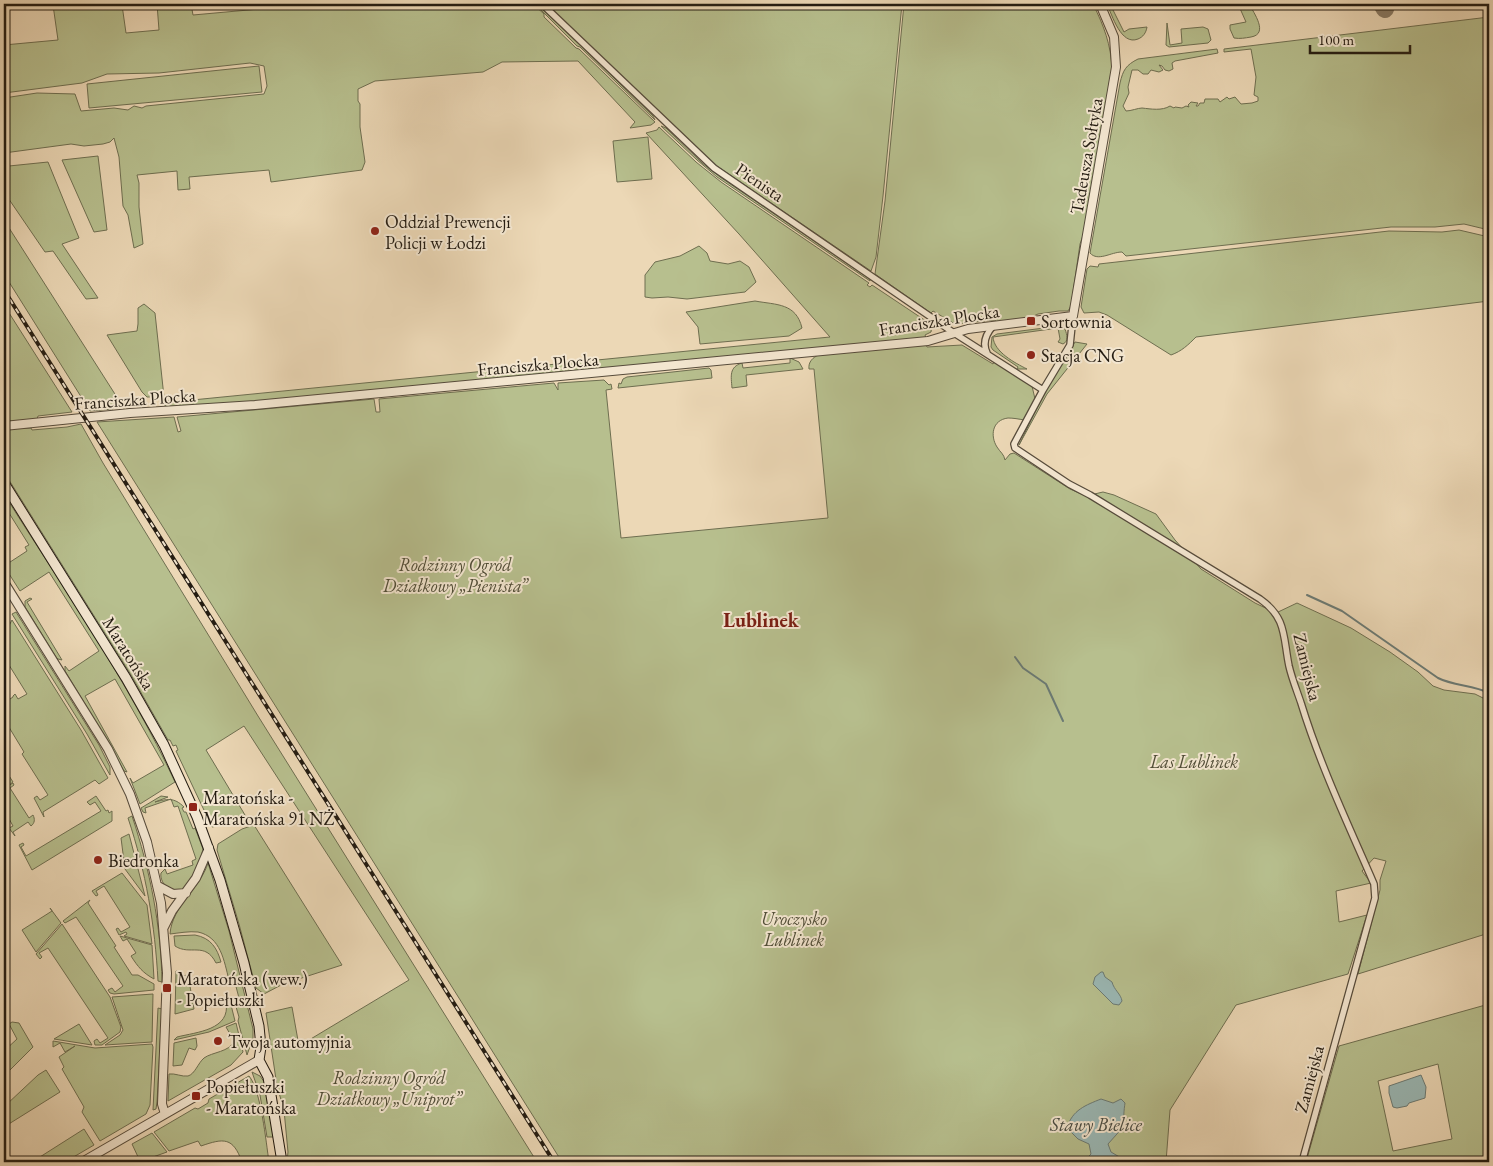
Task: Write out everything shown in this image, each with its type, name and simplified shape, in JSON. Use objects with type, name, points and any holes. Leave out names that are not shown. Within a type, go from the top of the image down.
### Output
[{"type":"main road","name":"Maratońska","points":[[4,483],[150,718],[189,798],[209,848],[231,916],[259,1026],[261,1046],[259,1060],[268,1077],[282,1162]]},
{"type":"street","name":"Pienista","points":[[542,4],[696,153],[714,168],[954,332],[1043,390]]},
{"type":"street","name":"Tadeusza Sołtyka","points":[[1073,316],[1116,67],[1114,37],[1100,4]]},
{"type":"street","name":"Franciszka Plocka","points":[[4,426],[136,413],[255,405],[928,341],[962,330],[1073,316]]},
{"type":"street","name":"Zamiejska","points":[[1073,316],[1070,344],[1014,444],[1016,450],[1260,599],[1274,610],[1283,631],[1289,667],[1307,724],[1337,801],[1374,884],[1375,898],[1302,1162]]},
{"type":"street","points":[[987,353],[985,340],[989,331],[994,326]]},
{"type":"street","points":[[4,582],[92,722],[118,769],[141,824],[158,886],[164,927],[168,988],[162,1101],[165,1114]]},
{"type":"street","points":[[164,927],[200,873],[209,848]]},
{"type":"street","points":[[158,886],[173,894],[186,893]]},
{"type":"street","points":[[82,1162],[259,1060]]},
{"type":"green space","points":[[4,4],[136,4],[122,5],[126,33],[159,30],[157,4],[191,4],[193,15],[315,4],[533,4],[576,48],[655,122],[651,125],[630,128],[635,122],[578,61],[502,62],[483,72],[375,81],[358,89],[360,127],[365,162],[362,170],[271,182],[269,170],[189,177],[190,189],[178,190],[177,171],[137,175],[143,244],[134,248],[128,215],[123,206],[119,157],[114,138],[110,142],[103,144],[84,146],[71,144],[4,153],[4,98],[37,93],[75,94],[81,111],[114,108],[128,110],[134,106],[142,108],[146,106],[264,94],[267,86],[264,66],[250,63],[159,73],[107,74],[82,83],[4,93],[4,45],[58,40],[53,5],[4,10]]},
{"type":"green space","points":[[535,4],[538,4],[655,120],[577,46]]},
{"type":"green space","points":[[547,4],[902,4],[876,257],[871,271],[714,164],[681,135]]},
{"type":"green space","points":[[904,4],[1093,4],[1106,36],[1112,69],[1085,230],[1080,244],[1071,306],[1068,311],[1038,314],[1029,318],[996,322],[995,320],[955,324],[933,311],[931,313],[875,274],[885,201]]},
{"type":"green space","points":[[1107,4],[1110,4],[1124,32],[1129,29],[1147,27],[1144,34],[1138,39],[1132,40],[1122,34]]},
{"type":"green space","points":[[1238,4],[1249,4],[1259,23],[1259,32],[1256,35],[1234,38],[1230,25],[1246,22]]},
{"type":"green space","points":[[1489,17],[1489,230],[1464,224],[1435,227],[1391,227],[1126,256],[1122,252],[1101,257],[1093,256],[1090,253],[1120,83],[1126,68],[1134,61],[1217,49],[1218,53],[1175,61],[1172,63],[1173,69],[1169,71],[1159,65],[1163,70],[1159,72],[1151,70],[1148,74],[1143,74],[1138,70],[1132,70],[1128,87],[1129,93],[1123,106],[1126,111],[1142,108],[1160,109],[1170,106],[1182,108],[1189,107],[1188,105],[1191,102],[1198,103],[1196,106],[1198,106],[1200,103],[1204,103],[1205,99],[1218,99],[1220,102],[1227,97],[1229,99],[1235,97],[1241,104],[1252,103],[1258,101],[1258,97],[1254,95],[1256,77],[1251,49],[1224,52],[1224,49]]},
{"type":"green space","points":[[1167,23],[1170,45],[1182,43],[1181,29],[1203,27],[1208,29],[1211,40],[1208,43],[1169,47],[1166,45]]},
{"type":"green space","points":[[259,66],[262,92],[89,108],[87,84]]},
{"type":"green space","points":[[661,126],[666,128],[702,163],[720,177],[870,279],[870,281],[717,177]]},
{"type":"green space","points":[[659,127],[696,162],[721,182],[869,283],[867,285],[870,287],[872,285],[932,325],[931,332],[925,335],[926,338],[251,402],[168,407],[164,405],[169,400],[172,402],[830,337],[646,133],[657,130]]},
{"type":"green space","points":[[648,137],[652,179],[617,182],[613,141]]},
{"type":"green space","points":[[98,156],[107,230],[94,232],[62,160]]},
{"type":"green space","points":[[48,162],[79,238],[62,244],[98,298],[86,299],[53,251],[45,252],[4,192],[4,169],[9,166]]},
{"type":"green space","points":[[4,220],[120,402],[113,409],[90,411],[4,274]]},
{"type":"green space","points":[[1459,230],[1489,237],[1489,301],[1196,337],[1182,350],[1171,355],[1107,315],[1099,312],[1084,313],[1081,307],[1087,269],[1090,266],[1098,267],[1099,264],[1389,231],[1442,232]]},
{"type":"green space","points":[[699,246],[707,253],[710,261],[728,264],[740,261],[749,267],[756,282],[745,292],[687,299],[645,297],[645,275],[655,262],[680,256]]},
{"type":"green space","points":[[755,301],[778,305],[790,310],[799,320],[802,328],[789,336],[700,344],[698,327],[686,312]]},
{"type":"green space","points":[[144,304],[155,313],[164,397],[147,397],[142,392],[107,335],[137,331],[138,308]]},
{"type":"green space","points":[[4,305],[72,412],[38,416],[37,419],[4,422]]},
{"type":"green space","points":[[1060,326],[1065,329],[1067,336],[1067,340],[1063,344],[1058,342],[1060,339],[1058,328],[993,337],[1001,352],[1027,369],[1017,369],[1018,367],[991,347],[992,337],[997,334]]},
{"type":"green space","points":[[1075,342],[1087,344],[1047,394],[1019,445],[1045,391]]},
{"type":"green space","points":[[926,345],[927,347],[962,345],[993,364],[994,362],[1032,386],[1035,399],[1024,420],[1003,419],[994,429],[995,443],[1005,460],[1010,454],[1014,453],[1070,489],[1086,496],[1103,492],[1156,514],[1175,540],[1201,569],[1255,603],[1276,613],[1297,603],[1351,628],[1390,652],[1418,672],[1433,686],[1444,690],[1475,694],[1489,701],[1489,933],[1358,974],[1386,861],[1374,858],[1362,871],[1371,883],[1336,891],[1339,922],[1367,915],[1348,974],[1236,1005],[1170,1110],[1166,1162],[562,1162],[97,422],[174,417],[178,432],[181,431],[177,417],[374,399],[376,412],[380,412],[379,399],[554,383],[558,390],[558,383],[604,380],[609,385],[611,384],[612,389],[606,390],[621,538],[828,518],[814,369],[809,369],[810,362],[819,355]]},
{"type":"green space","points":[[790,358],[799,362],[803,369],[746,375],[747,386],[732,388],[732,373],[738,365],[742,363],[743,368],[790,363]]},
{"type":"green space","points":[[709,368],[712,378],[618,388],[619,383],[621,384],[623,379],[627,377]]},
{"type":"green space","name":"Rodzinny Ogród Działkowy „Uniprot”","points":[[81,424],[258,716],[537,1162],[287,1162],[288,1152],[284,1110],[277,1086],[266,1013],[292,1007],[299,1046],[409,980],[244,726],[206,750],[248,820],[212,827],[176,751],[178,750],[176,745],[173,746],[170,740],[168,740],[131,675],[4,472],[4,429],[31,428],[32,430]]},
{"type":"green space","points":[[4,494],[116,671],[157,744],[175,782],[140,804],[130,778],[133,783],[164,765],[115,679],[85,696],[127,772],[124,771],[65,671],[65,666],[69,671],[99,651],[49,572],[20,591],[4,566],[27,551],[25,547],[29,545],[4,505]]},
{"type":"green space","points":[[30,598],[32,599],[27,602],[62,660],[56,657],[25,607],[25,601]]},
{"type":"green space","points":[[16,612],[99,745],[110,767],[110,775],[87,734],[12,614]]},
{"type":"green space","points":[[12,620],[81,730],[108,778],[99,784],[95,780],[43,812],[44,817],[34,798],[37,796],[40,800],[48,795],[22,754],[24,752],[4,719],[4,703],[15,694],[18,699],[27,694],[4,657],[4,635]]},
{"type":"green space","points":[[4,768],[13,782],[8,786],[13,783],[14,785],[10,788],[29,818],[33,815],[34,818],[31,826],[28,822],[13,832],[15,836],[9,828],[13,826],[8,817],[5,818]]},
{"type":"green space","points":[[96,796],[106,811],[108,810],[109,813],[112,811],[112,821],[32,870],[19,845],[23,843],[24,845],[21,847],[26,856],[101,811],[95,802],[90,805],[87,802]]},
{"type":"green space","points":[[161,796],[168,797],[155,802],[169,800],[145,808],[146,813],[143,812],[141,808]]},
{"type":"green space","points":[[171,800],[184,807],[182,808],[186,812],[193,829],[195,828],[203,849],[191,880],[184,888],[176,891],[165,885],[162,881],[161,873],[165,869],[167,874],[193,865],[192,861],[196,859],[178,806],[174,807]]},
{"type":"green space","points":[[132,816],[149,877],[157,919],[162,982],[158,981],[155,940],[145,879],[128,818]]},
{"type":"green space","points":[[254,825],[342,965],[283,984],[264,994],[256,988],[217,850],[218,844],[242,829]]},
{"type":"green space","points":[[129,834],[145,896],[125,869],[121,838]]},
{"type":"green space","points":[[208,863],[229,931],[253,1029],[253,1038],[247,1055],[234,1000],[239,998],[234,979],[229,980],[217,944],[206,935],[198,932],[170,934],[176,915],[199,881]]},
{"type":"green space","points":[[122,873],[147,905],[152,944],[124,936],[127,934],[126,932],[119,935],[116,929],[118,928],[121,932],[130,927],[104,886],[96,891],[98,895],[96,896],[92,891]]},
{"type":"green space","points":[[90,900],[88,903],[132,975],[138,975],[154,984],[154,990],[110,993],[108,990],[112,988],[115,992],[123,986],[76,917],[65,923],[63,921]]},
{"type":"green space","points":[[50,908],[61,923],[36,952],[22,930],[52,911]]},
{"type":"green space","points":[[62,924],[110,997],[121,1027],[120,1032],[102,1045],[95,1045],[94,1041],[97,1039],[100,1043],[108,1038],[48,948],[39,953],[42,957],[40,959],[36,954]]},
{"type":"green space","points":[[120,936],[152,945],[154,979],[138,967],[131,956],[136,953],[127,939],[123,941]]},
{"type":"green space","points":[[174,936],[201,936],[212,944],[218,952],[221,962],[216,963],[207,952],[186,950],[175,946]]},
{"type":"green space","points":[[176,971],[180,971],[181,976],[188,975],[194,1009],[175,1014]]},
{"type":"green space","points":[[153,994],[152,1042],[105,1045],[120,1035],[123,1030],[112,997]]},
{"type":"green space","points":[[230,1001],[235,1021],[209,1032],[174,1040],[177,1037],[203,1031],[218,1024],[223,1019],[226,1011],[226,1002]]},
{"type":"green space","points":[[1489,1004],[1489,1162],[1306,1162],[1339,1046]],"holes":[[[1438,1064],[1452,1139],[1393,1151],[1378,1081]]]},
{"type":"green space","points":[[158,1008],[162,1009],[157,1102],[156,1109],[153,1110]]},
{"type":"green space","points":[[12,1022],[19,1023],[33,1047],[4,1076],[4,1051],[17,1039],[9,1024]]},
{"type":"green space","points":[[236,1023],[243,1052],[231,1065],[168,1101],[169,1074],[188,1076],[193,1073],[204,1058],[225,1050],[232,1045],[234,1041],[226,1027]]},
{"type":"green space","points":[[79,1024],[92,1045],[54,1039]]},
{"type":"green space","points":[[196,1038],[197,1046],[195,1050],[189,1048],[182,1065],[173,1066],[174,1043]]},
{"type":"green space","points":[[53,1041],[95,1048],[152,1044],[150,1105],[146,1114],[100,1141],[82,1112],[84,1107],[62,1069],[64,1067],[59,1057],[75,1046],[65,1052],[60,1043],[53,1047]]},
{"type":"green space","points":[[46,1070],[60,1092],[4,1127],[4,1108],[7,1107],[6,1105],[38,1075]]},
{"type":"green space","points":[[252,1072],[260,1076],[265,1083],[274,1137],[267,1137],[260,1095]]},
{"type":"green space","points":[[249,1076],[260,1104],[269,1162],[242,1162],[235,1148],[231,1144],[222,1141],[201,1146],[198,1141],[169,1151],[154,1132],[195,1108],[198,1109],[208,1103],[209,1099]]},
{"type":"green space","points":[[84,1129],[94,1145],[65,1162],[32,1162]]},
{"type":"green space","points":[[152,1133],[167,1152],[153,1157],[155,1161],[144,1162],[139,1159],[132,1144]]},
{"type":"water","points":[[1101,972],[1112,982],[1120,996],[1122,1001],[1119,1005],[1113,1004],[1093,984],[1095,977]]},
{"type":"water","points":[[1421,1075],[1426,1087],[1425,1098],[1409,1103],[1407,1106],[1393,1107],[1389,1086]]},
{"type":"water","name":"Stawy Bielice","points":[[1101,1099],[1113,1103],[1121,1099],[1125,1103],[1125,1125],[1108,1144],[1111,1152],[1128,1162],[1086,1162],[1086,1159],[1091,1154],[1089,1144],[1078,1139],[1067,1128],[1076,1112]]},
{"type":"waterway","points":[[1307,595],[1342,611],[1438,678],[1489,693]]},
{"type":"waterway","points":[[1015,657],[1023,668],[1046,684],[1063,721]]},
{"type":"taxiway","points":[[1382,4],[1385,9]]},
{"type":"railway","points":[[4,290],[554,1162]]},
{"type":"place","name":"Oddział Prewencji Policji w Łodzi","points":[[375,231]]},
{"type":"place","name":"Sortownia","points":[[1031,321]]},
{"type":"place","name":"Stacja CNG","points":[[1031,355]]},
{"type":"place","name":"Maratońska - Maratońska 91 NŻ","points":[[193,807]]},
{"type":"place","name":"Biedronka","points":[[98,860]]},
{"type":"place","name":"Maratońska (wew.) - Popiełuszki","points":[[167,988]]},
{"type":"place","name":"Twoja automyjnia","points":[[218,1041]]},
{"type":"place","name":"Popiełuszki - Maratońska","points":[[196,1096]]},
{"type":"district","name":"Lublinek","points":[[761,620]]},
{"type":"park label","name":"Rodzinny Ogród Działkowy „Pienista”","points":[[455,574]]},
{"type":"park label","name":"Las Lublinek","points":[[1194,761]]},
{"type":"park label","name":"Uroczysko Lublinek","points":[[794,928]]}]
